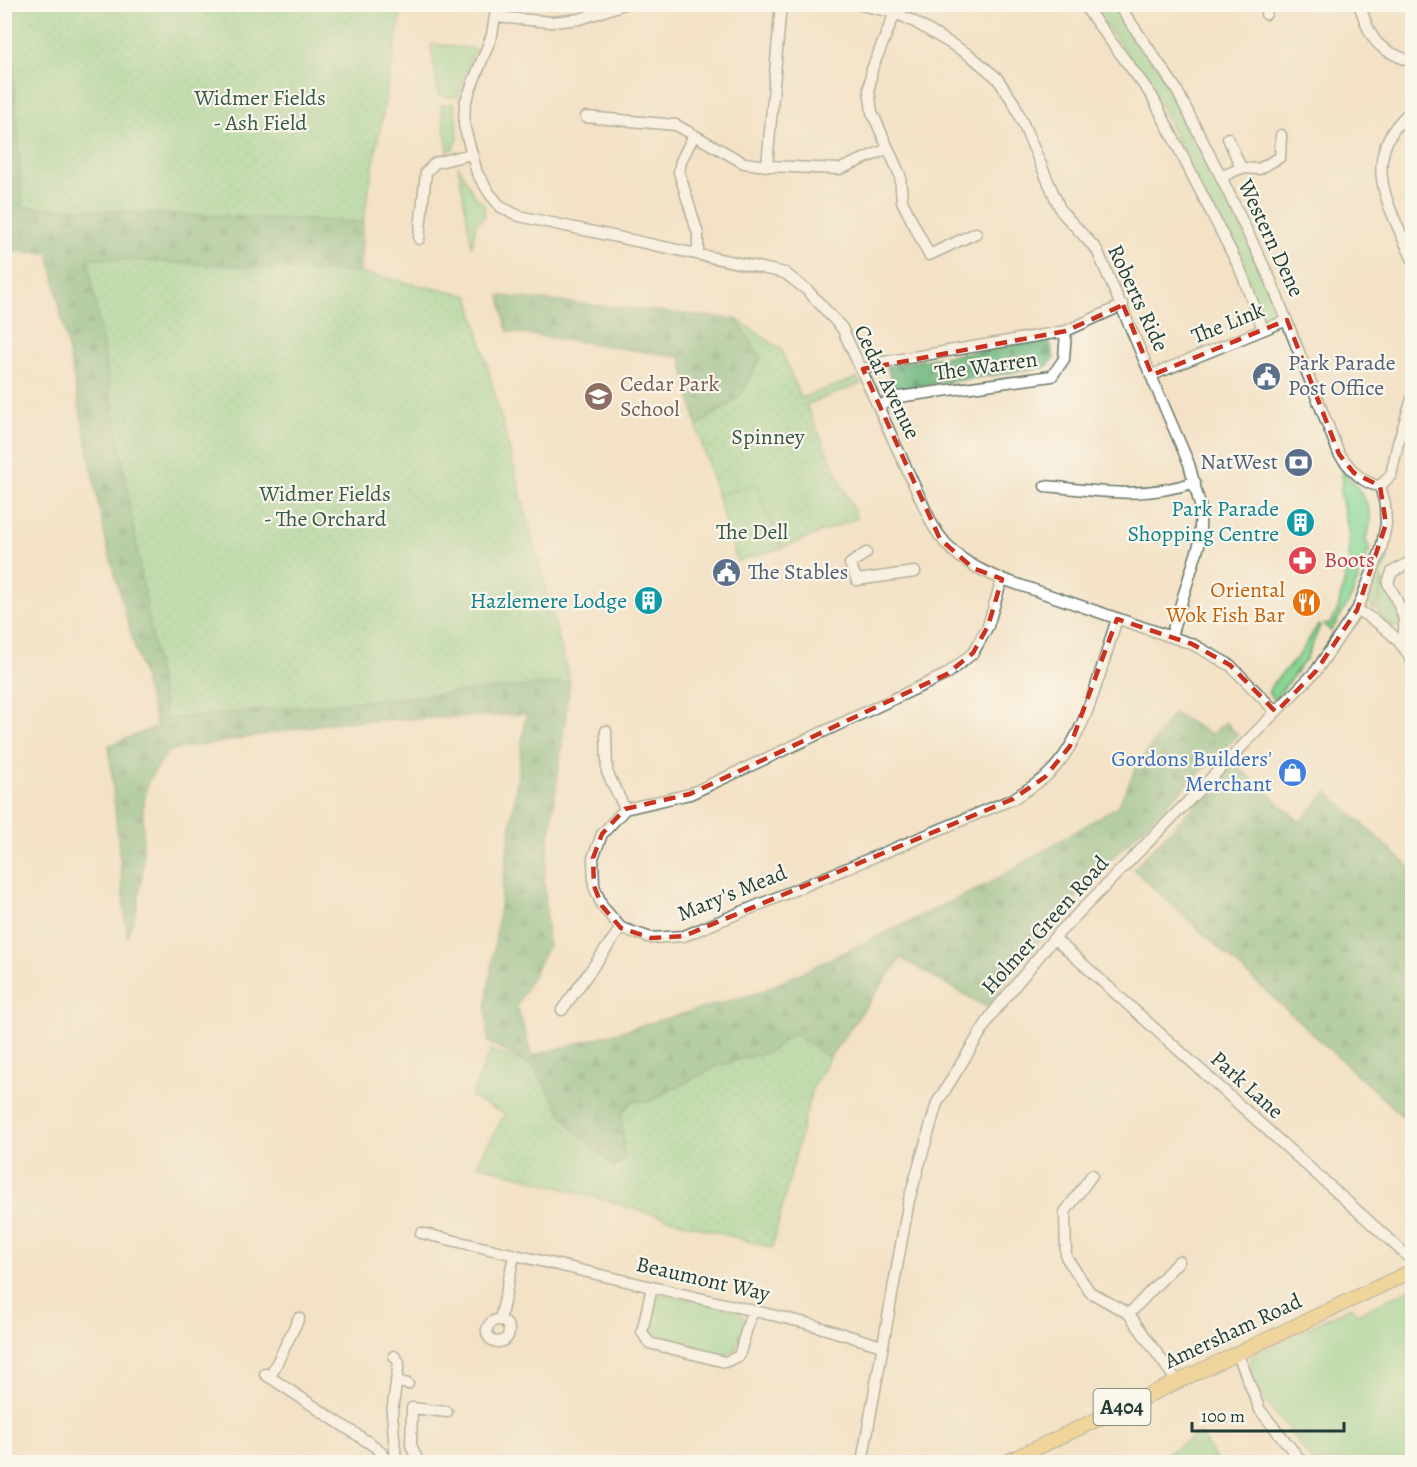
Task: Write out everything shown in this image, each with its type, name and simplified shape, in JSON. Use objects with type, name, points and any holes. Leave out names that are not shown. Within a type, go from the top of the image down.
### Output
[{"type":"main road","name":"Amersham Road","points":[[1007,1462],[1176,1380],[1413,1271]]},
{"type":"street","name":"Cedar Avenue","points":[[497,4],[492,35],[465,103],[464,125],[477,173],[501,207],[519,216],[784,273],[808,291],[842,328],[940,539],[952,553],[973,568],[1002,579],[1192,644],[1230,665],[1276,712]]},
{"type":"street","points":[[496,17],[552,22],[580,19],[624,4]]},
{"type":"street","points":[[767,166],[781,4]]},
{"type":"street","name":"Roberts Ride","points":[[856,4],[895,13],[971,56],[997,78],[1014,103],[1061,211],[1097,250],[1152,375],[1195,482],[1201,509],[1199,545],[1171,636]]},
{"type":"street","points":[[1083,4],[1152,96],[1240,269],[1263,329]]},
{"type":"street","name":"Western Dene","points":[[1118,4],[1175,87],[1221,177],[1271,281],[1339,454],[1354,473],[1380,486]]},
{"type":"street","points":[[1359,4],[1371,38],[1390,53],[1413,62]]},
{"type":"street","points":[[895,13],[872,69],[869,90],[872,112],[900,175],[902,201],[925,256],[976,233]]},
{"type":"street","points":[[1413,110],[1388,137],[1379,166],[1384,196],[1413,258]]},
{"type":"street","points":[[586,117],[676,125],[744,163],[767,166],[840,169],[887,148]]},
{"type":"street","points":[[694,135],[681,161],[679,172],[698,234],[698,253]]},
{"type":"street","points":[[1221,177],[1241,168],[1259,169],[1280,158],[1281,135]]},
{"type":"street","points":[[1227,138],[1241,168]]},
{"type":"street","points":[[419,239],[426,172],[435,163],[471,154]]},
{"type":"street","name":"The Warren","points":[[862,369],[884,362],[1066,331],[1122,305]]},
{"type":"street","name":"The Link","points":[[1152,375],[1287,320]]},
{"type":"street","name":"The Warren","points":[[879,406],[898,397],[1052,376],[1064,359],[1066,331]]},
{"type":"street","points":[[1380,486],[1391,476],[1398,443],[1413,399]]},
{"type":"street","points":[[1045,486],[1142,494],[1166,491],[1195,482]]},
{"type":"street","name":"Holmer Green Road","points":[[862,1462],[909,1200],[937,1103],[992,1014],[1054,938],[1316,671],[1357,610],[1381,550],[1386,524],[1380,486]]},
{"type":"street","points":[[866,553],[849,564],[857,580],[915,572]]},
{"type":"street","points":[[1401,644],[1406,629],[1405,620],[1388,583],[1392,572],[1413,561]]},
{"type":"street","points":[[562,1010],[621,928],[602,906],[594,886],[593,858],[602,834],[626,809],[690,794],[947,674],[973,653],[988,627],[1002,579]]},
{"type":"street","points":[[1357,610],[1375,620],[1401,644],[1413,662]]},
{"type":"street","name":"Mary's Mead","points":[[621,928],[651,938],[684,936],[1013,799],[1045,777],[1070,746],[1082,723],[1117,618]]},
{"type":"street","points":[[606,731],[607,772],[626,809]]},
{"type":"street","name":"Park Lane","points":[[1054,938],[1413,1260]]},
{"type":"street","points":[[1092,1174],[1065,1212],[1066,1257],[1090,1292],[1129,1314],[1176,1380]]},
{"type":"street","name":"Beaumont Way","points":[[421,1233],[752,1311],[882,1346]]},
{"type":"street","points":[[500,1320],[514,1256]]},
{"type":"street","points":[[1129,1314],[1179,1261]]},
{"type":"street","points":[[652,1287],[642,1332],[649,1343],[725,1362],[739,1356],[752,1311]]},
{"type":"street","points":[[299,1318],[268,1376],[377,1448],[389,1462]]},
{"type":"street","points":[[1237,1352],[1260,1410],[1302,1462]]},
{"type":"street","points":[[394,1356],[399,1362],[392,1413],[396,1462]]},
{"type":"street","points":[[396,1381],[408,1384]]},
{"type":"street","points":[[418,1462],[411,1444],[412,1408],[447,1412]]},
{"type":"highlighted area","points":[[1123,305],[1152,375],[1287,320],[1339,454],[1354,473],[1380,486],[1386,524],[1357,610],[1316,671],[1276,712],[1230,665],[1192,644],[1117,619],[1070,746],[1045,777],[1013,799],[684,936],[651,938],[621,928],[602,906],[594,886],[593,858],[602,834],[625,809],[690,794],[947,674],[973,653],[988,626],[1002,579],[973,568],[940,539],[863,369],[1066,331]]},
{"type":"green space","name":"Widmer Fields - Ash Field","points":[[342,4],[402,9],[363,222],[23,207],[9,5]]},
{"type":"green space","points":[[5,5],[9,5],[10,11],[23,207],[363,222],[360,273],[88,258],[166,718],[570,682],[544,879],[548,946],[517,1006],[532,1056],[761,992],[988,884],[1118,806],[1136,768],[1173,713],[1211,734],[1226,722],[1238,735],[1096,874],[1003,984],[988,1008],[901,958],[829,1058],[793,1033],[771,1051],[717,1066],[649,1102],[632,1101],[622,1113],[624,1159],[615,1168],[570,1126],[533,1066],[488,1042],[486,1008],[526,714],[336,722],[168,751],[148,781],[143,808],[143,868],[137,909],[127,937],[109,745],[157,727],[107,546],[49,253],[5,251]]},
{"type":"green space","points":[[1091,5],[1111,5],[1150,55],[1170,86],[1248,243],[1274,303],[1277,317],[1267,319],[1262,316],[1151,86]]},
{"type":"green space","points":[[433,44],[475,49],[458,97],[439,96],[431,46]]},
{"type":"green space","points":[[454,104],[458,139],[453,149],[448,151],[441,105]]},
{"type":"green space","points":[[458,165],[474,195],[484,204],[485,216],[476,224],[472,247]]},
{"type":"green space","name":"Widmer Fields - The Orchard","points":[[88,258],[362,273],[469,296],[570,682],[166,719]]},
{"type":"green space","points":[[500,296],[736,319],[761,356],[739,397],[697,427],[681,357],[507,331]]},
{"type":"green space","name":"Spinney","points":[[736,319],[781,349],[801,398],[857,378],[860,384],[806,405],[857,518],[782,548],[756,485],[717,495],[697,427],[739,397],[761,357]]},
{"type":"green space","points":[[1049,339],[1054,358],[1046,367],[896,390],[886,366]]},
{"type":"green space","points":[[1341,468],[1366,501],[1370,519],[1365,540],[1370,548],[1351,598],[1331,631],[1324,625],[1330,624],[1338,609],[1349,562],[1349,534],[1340,491],[1343,482]]},
{"type":"green space","name":"The Dell","points":[[756,484],[782,548],[737,561],[717,495]]},
{"type":"green space","points":[[1384,557],[1389,560],[1382,575],[1379,601],[1374,610],[1368,602],[1369,596]]},
{"type":"green space","points":[[1383,579],[1400,617],[1400,624],[1396,627],[1392,627],[1378,614]]},
{"type":"green space","points":[[1318,625],[1320,626],[1306,659],[1275,699],[1268,693],[1273,683],[1298,657]]},
{"type":"green space","points":[[1235,764],[1300,822],[1327,792],[1412,869],[1412,1125],[1133,869]]},
{"type":"green space","points":[[793,1033],[829,1058],[812,1089],[772,1248],[477,1164],[505,1114],[471,1097],[491,1050],[533,1066],[570,1126],[615,1168],[624,1159],[622,1113],[632,1101],[649,1102],[717,1066],[771,1051]]},
{"type":"green space","points":[[1412,1288],[1412,1462],[1313,1462],[1291,1433],[1291,1429],[1277,1416],[1263,1396],[1253,1373],[1252,1355],[1340,1312],[1353,1307],[1357,1314]]},
{"type":"green space","points":[[662,1294],[737,1309],[745,1320],[735,1351],[723,1356],[654,1341],[646,1334],[653,1298]]},
{"type":"green space","points":[[1200,1433],[1217,1462],[1153,1462]]},
{"type":"place","name":"Park Parade Post Office","points":[[1267,376]]},
{"type":"place","name":"Cedar Park School","points":[[599,397]]},
{"type":"place","name":"NatWest","points":[[1299,462]]},
{"type":"place","name":"Park Parade Shopping Centre","points":[[1300,522]]},
{"type":"place","name":"Boots","points":[[1303,560]]},
{"type":"place","name":"The Stables","points":[[727,572]]},
{"type":"place","name":"Hazlemere Lodge","points":[[648,601]]},
{"type":"place","name":"Oriental Wok Fish Bar","points":[[1306,603]]},
{"type":"place","name":"Gordons Builders' Merchant","points":[[1293,772]]}]
